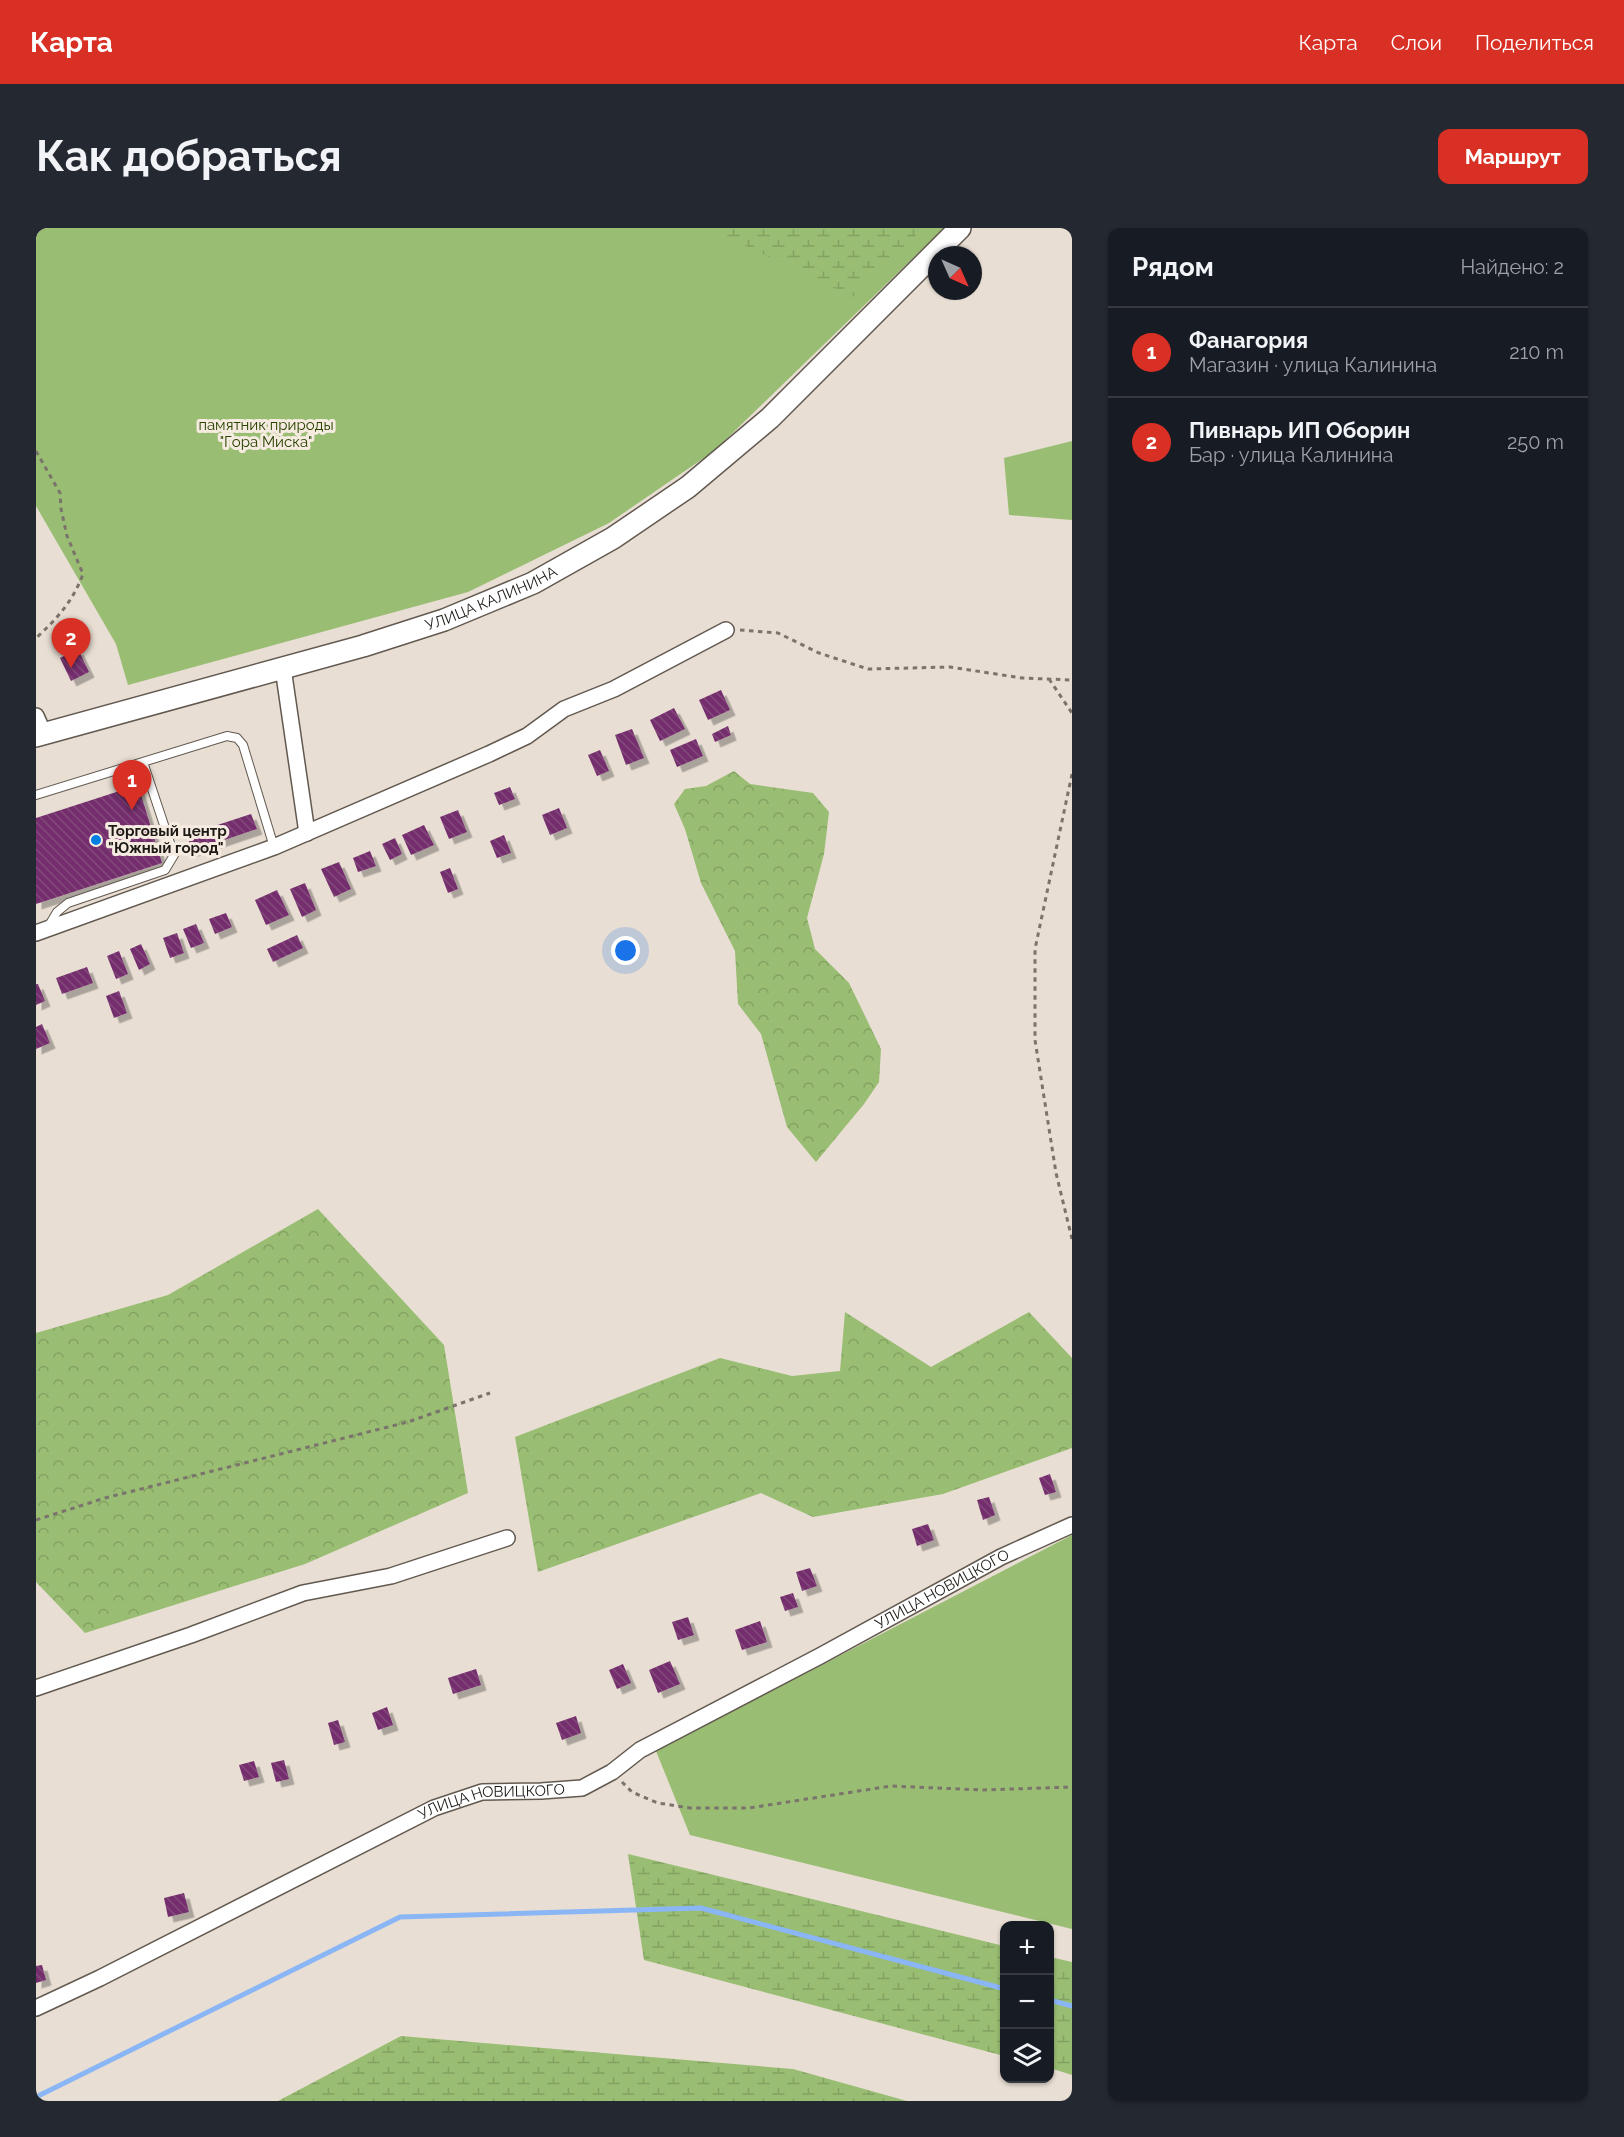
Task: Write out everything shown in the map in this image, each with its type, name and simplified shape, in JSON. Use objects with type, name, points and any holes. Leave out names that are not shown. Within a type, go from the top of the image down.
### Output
[{"type":"main road","name":"УЛИЦА КАЛИНИНА","points":[[39,728],[363,646],[444,620],[533,584],[613,538],[688,487],[752,433],[960,228]]},
{"type":"street","points":[[42,931],[274,847],[508,745],[527,735],[564,709],[614,689],[726,630]]},
{"type":"street","points":[[283,668],[307,833]]},
{"type":"street","name":"УЛИЦА НОВИЦКОГО","points":[[36,2008],[110,1973],[434,1808],[482,1791],[582,1788],[612,1772],[640,1750],[820,1656],[1001,1557],[1072,1525]]},
{"type":"street","points":[[36,1688],[180,1639],[303,1593],[391,1576],[507,1538]]},
{"type":"lane","points":[[36,795],[227,736],[237,738],[243,745],[274,847]]},
{"type":"lane","points":[[42,931],[57,912],[68,903],[165,870],[174,855],[143,762]]},
{"type":"path","points":[[36,451],[60,493],[67,536],[83,574],[76,592],[59,616],[36,638]]},
{"type":"path","points":[[726,630],[778,633],[819,653],[868,669],[950,667],[1022,678],[1072,680]]},
{"type":"path","points":[[1049,679],[1072,713]]},
{"type":"path","points":[[1072,774],[1035,948],[1035,1040],[1056,1173],[1072,1239]]},
{"type":"path","points":[[36,1520],[105,1498],[408,1422],[490,1393]]},
{"type":"path","points":[[612,1772],[632,1792],[657,1803],[690,1808],[749,1808],[891,1786],[983,1790],[1072,1787]]},
{"type":"green space","name":"памятник природы \"Гора Миска\"","points":[[36,228],[944,228],[714,451],[609,523],[468,592],[128,685],[116,644],[36,506]]},
{"type":"green space","points":[[708,228],[923,228],[853,297]]},
{"type":"green space","points":[[1072,441],[1072,520],[1009,515],[1004,458]]},
{"type":"green space","points":[[734,771],[750,784],[813,793],[829,812],[824,854],[807,918],[815,949],[849,983],[881,1049],[879,1082],[864,1104],[816,1162],[787,1127],[761,1034],[738,1004],[735,951],[701,883],[685,829],[674,804],[685,789],[706,786]]},
{"type":"green space","points":[[318,1209],[444,1345],[468,1493],[305,1564],[85,1633],[36,1582],[36,1333],[168,1295]]},
{"type":"green space","points":[[845,1312],[931,1367],[1029,1312],[1072,1358],[1072,1448],[943,1494],[813,1517],[761,1493],[538,1572],[515,1437],[720,1358],[792,1376],[840,1371]]},
{"type":"green space","points":[[1072,1535],[1072,1929],[1054,1925],[1054,1921],[1039,1921],[690,1835],[656,1751]]},
{"type":"green space","points":[[628,1854],[1000,1945],[1000,2055],[644,1960]]},
{"type":"green space","points":[[1054,1958],[1072,1962],[1072,2075],[1054,2069]]},
{"type":"green space","points":[[401,2036],[793,2069],[907,2101],[278,2101]]},
{"type":"building","points":[[78,649],[89,672],[71,681],[60,658]]},
{"type":"building","points":[[721,690],[730,710],[708,720],[699,700]]},
{"type":"building","points":[[674,708],[685,729],[660,741],[650,720]]},
{"type":"building","points":[[728,726],[731,735],[715,742],[712,734]]},
{"type":"building","points":[[632,729],[644,758],[626,765],[615,735]]},
{"type":"building","points":[[696,739],[703,756],[677,767],[670,750]]},
{"type":"building","points":[[600,750],[609,771],[597,776],[588,755]]},
{"type":"building","name":"Торговый центр \"Южный город\"","points":[[138,785],[162,863],[36,904],[36,818]]},
{"type":"building","points":[[510,787],[515,799],[499,805],[494,793]]},
{"type":"building","points":[[559,808],[567,828],[550,835],[542,815]]},
{"type":"building","points":[[458,810],[467,832],[449,839],[440,817]]},
{"type":"building","points":[[251,814],[257,829],[192,851],[187,835]]},
{"type":"building","points":[[424,825],[434,845],[411,855],[402,835]]},
{"type":"building","points":[[504,835],[511,853],[497,858],[490,841]]},
{"type":"building","points":[[395,838],[402,854],[390,860],[382,844]]},
{"type":"building","points":[[370,851],[376,866],[358,872],[353,858]]},
{"type":"building","points":[[339,862],[351,889],[334,897],[321,869]]},
{"type":"building","points":[[450,868],[458,889],[448,893],[440,872]]},
{"type":"building","points":[[305,883],[316,910],[302,917],[290,889]]},
{"type":"building","points":[[277,890],[289,915],[266,925],[255,900]]},
{"type":"building","points":[[226,913],[232,927],[215,934],[209,919]]},
{"type":"building","points":[[196,924],[204,943],[191,948],[183,929]]},
{"type":"building","points":[[177,933],[184,953],[170,958],[163,938]]},
{"type":"building","points":[[297,935],[303,948],[273,962],[267,949]]},
{"type":"building","points":[[141,944],[150,964],[139,970],[130,949]]},
{"type":"building","points":[[119,951],[128,974],[116,979],[107,956]]},
{"type":"building","points":[[87,967],[93,983],[62,994],[56,978]]},
{"type":"building","points":[[36,984],[45,1001],[36,1005]]},
{"type":"building","points":[[119,991],[127,1013],[114,1018],[106,996]]},
{"type":"building","points":[[42,1024],[50,1043],[36,1049],[36,1027]]},
{"type":"building","points":[[1050,1474],[1056,1492],[1045,1495],[1039,1478]]},
{"type":"building","points":[[989,1497],[995,1515],[983,1520],[977,1500]]},
{"type":"building","points":[[928,1524],[934,1540],[917,1546],[912,1529]]},
{"type":"building","points":[[810,1568],[817,1586],[802,1591],[796,1572]]},
{"type":"building","points":[[793,1593],[798,1607],[785,1611],[780,1597]]},
{"type":"building","points":[[688,1617],[694,1635],[678,1640],[672,1622]]},
{"type":"building","points":[[760,1621],[767,1642],[742,1650],[735,1630]]},
{"type":"building","points":[[670,1661],[680,1684],[658,1693],[649,1670]]},
{"type":"building","points":[[623,1664],[631,1683],[617,1689],[609,1670]]},
{"type":"building","points":[[476,1669],[481,1685],[453,1694],[448,1678]]},
{"type":"building","points":[[387,1707],[393,1725],[378,1730],[372,1713]]},
{"type":"building","points":[[576,1716],[581,1733],[562,1740],[556,1723]]},
{"type":"building","points":[[338,1720],[345,1742],[334,1745],[328,1723]]},
{"type":"building","points":[[284,1760],[289,1779],[276,1782],[271,1763]]},
{"type":"building","points":[[254,1761],[259,1777],[244,1781],[239,1765]]},
{"type":"building","points":[[184,1893],[189,1912],[168,1917],[164,1898]]},
{"type":"building","points":[[42,1965],[46,1980],[36,1983],[36,1966]]},
{"type":"waterway","points":[[36,2097],[400,1917],[701,1908],[1000,1988]]},
{"type":"waterway","points":[[1054,2001],[1072,2006]]},
{"type":"place","name":"Пивнарь ИП Оборин","points":[[71,668]]},
{"type":"place","name":"Фанагория","points":[[132,810]]},
{"type":"place","name":"Торговый центр \"Южный город\"","points":[[96,840]]}]
